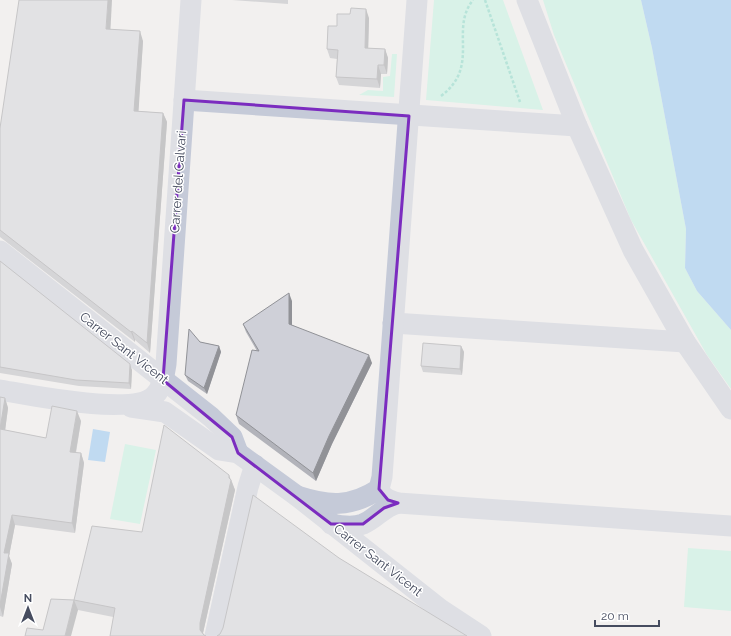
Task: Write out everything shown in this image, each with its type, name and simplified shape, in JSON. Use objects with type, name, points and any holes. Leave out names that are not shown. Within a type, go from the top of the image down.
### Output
[{"type":"street","name":"Carrer del Calvari","points":[[164,372],[191,0]]},
{"type":"street","points":[[417,0],[382,477],[379,489],[381,494],[388,500],[398,503],[731,526]]},
{"type":"street","points":[[527,0],[578,126],[633,250],[685,342],[731,409]]},
{"type":"street","points":[[184,100],[578,126]]},
{"type":"street","name":"Carrer Sant Vicent","points":[[0,251],[164,372],[232,437],[238,453]]},
{"type":"street","points":[[393,323],[685,342]]},
{"type":"street","points":[[124,406],[140,403],[154,396],[161,388],[164,372]]},
{"type":"street","name":"Carrer Sant Vicent","points":[[0,390],[56,400],[124,406],[165,412],[219,450],[238,453],[255,465],[297,496],[440,609],[481,636]]},
{"type":"street","points":[[215,636],[248,487],[255,465]]},
{"type":"street","points":[[297,496],[318,503],[334,505],[359,499],[379,489]]},
{"type":"street","points":[[332,524],[347,527],[363,524],[384,508],[398,503]]},
{"type":"path","points":[[437,98],[453,84],[462,68],[464,18],[473,0]]},
{"type":"path","points":[[485,0],[522,105]]},
{"type":"highlighted area","points":[[184,100],[409,116],[379,489],[388,500],[398,503],[384,508],[363,524],[331,524],[238,453],[232,437],[163,380]]},
{"type":"green space","points":[[434,0],[503,0],[543,110],[426,100]]},
{"type":"green space","points":[[543,0],[641,0],[652,48],[686,229],[685,268],[697,291],[731,330],[731,389],[707,355],[631,220],[554,35]]},
{"type":"green space","points":[[392,54],[397,54],[394,97],[359,95],[368,90],[383,91],[383,77],[390,76]]},
{"type":"green space","points":[[125,444],[156,450],[140,524],[110,519]]},
{"type":"green space","points":[[688,548],[731,551],[731,611],[684,607]]},
{"type":"water","points":[[641,0],[731,0],[731,330],[697,291],[685,268],[686,229],[652,48]]},
{"type":"water","points":[[93,429],[110,432],[105,462],[88,460]]},
{"type":"building","points":[[19,0],[108,0],[106,29],[140,31],[134,111],[163,113],[147,343],[0,230],[0,128]]},
{"type":"building","points":[[351,8],[366,9],[365,48],[385,49],[384,65],[378,65],[377,79],[336,77],[338,50],[327,49],[328,26],[337,26],[337,14],[350,14]]},
{"type":"building","points":[[0,261],[130,364],[129,383],[76,380],[0,367]]},
{"type":"building","points":[[289,293],[289,324],[369,355],[329,436],[313,473],[236,415],[252,350],[259,351],[243,324]]},
{"type":"building","points":[[189,329],[200,342],[219,346],[204,388],[185,375]]},
{"type":"building","points":[[423,343],[461,346],[460,369],[421,366]]},
{"type":"building","points":[[0,397],[5,398],[0,429]]},
{"type":"building","points":[[52,406],[77,411],[70,452],[81,453],[72,523],[12,515],[4,553],[9,553],[0,605],[0,429],[46,438]]},
{"type":"building","points":[[164,425],[229,475],[231,480],[200,623],[200,630],[206,636],[110,636],[115,608],[74,600],[92,526],[142,532]]},
{"type":"building","points":[[253,495],[339,558],[467,636],[217,636],[223,628]]},
{"type":"building","points":[[51,599],[74,600],[65,636],[25,636],[27,628],[43,630]]}]
